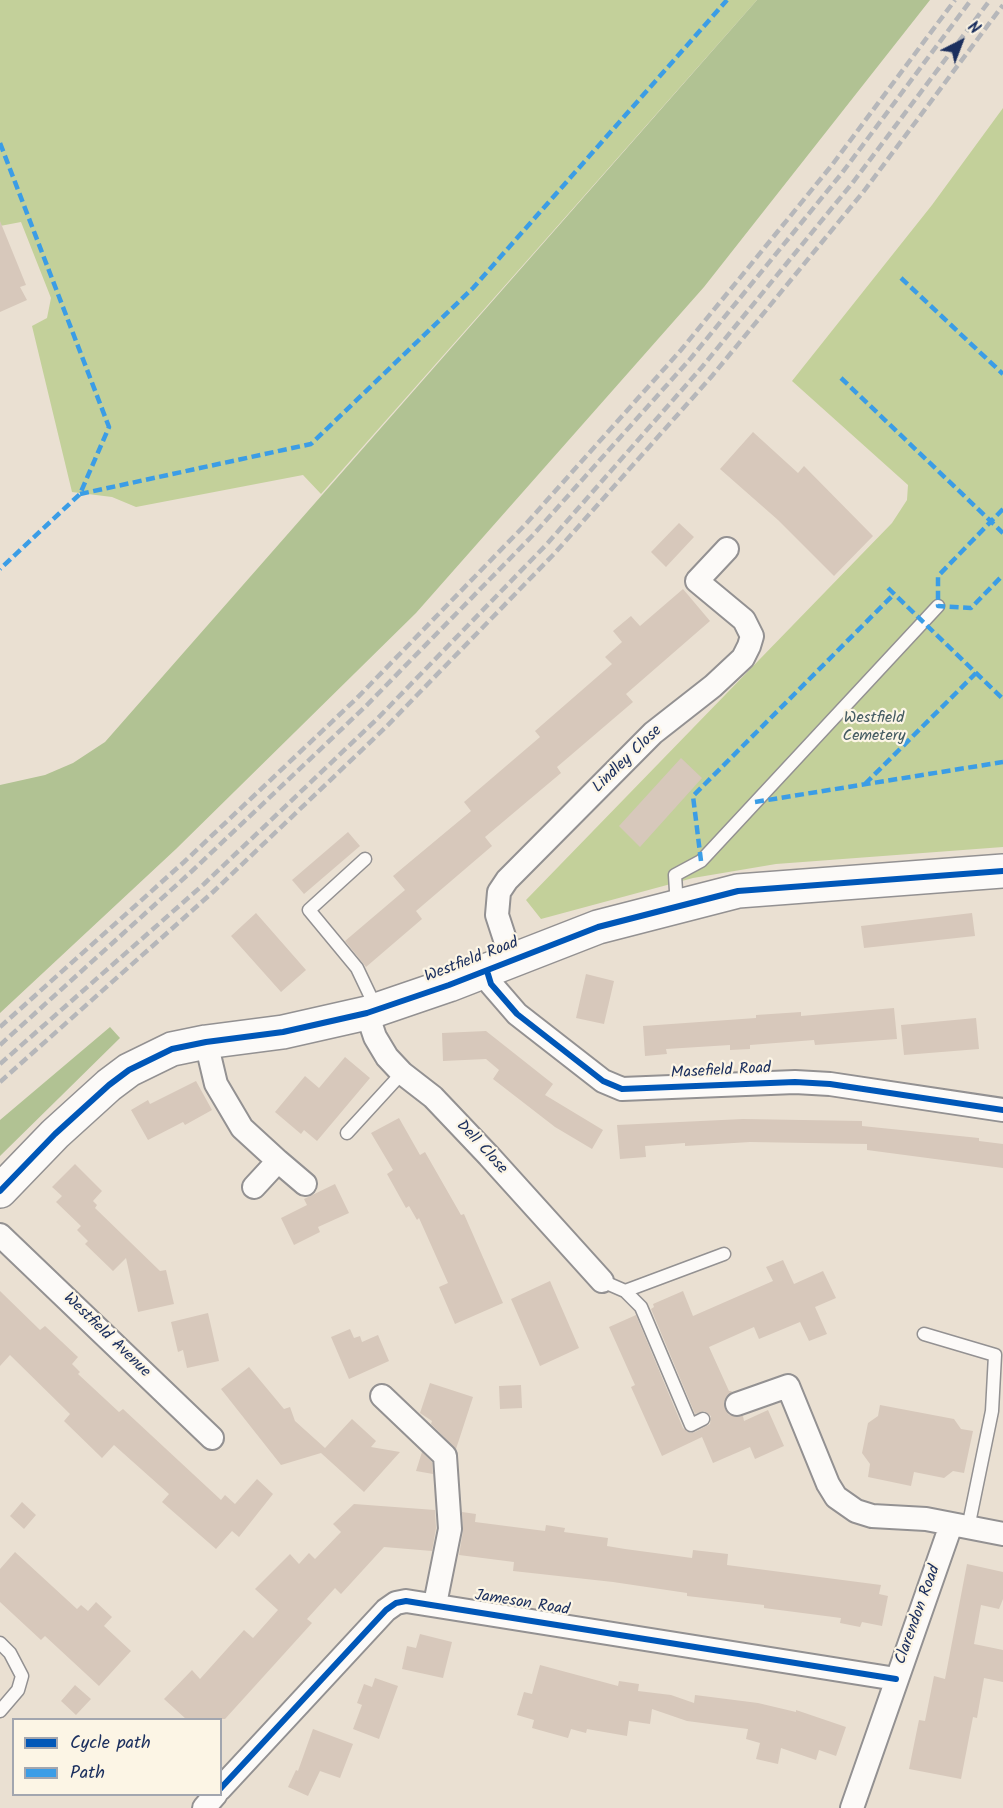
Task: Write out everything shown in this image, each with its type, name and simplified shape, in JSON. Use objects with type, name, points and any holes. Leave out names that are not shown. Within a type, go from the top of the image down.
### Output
[{"type":"street","name":"Lindley Close","points":[[499,966],[497,915],[499,892],[507,880],[653,732],[713,686],[743,658],[752,636],[744,620],[697,581],[727,549]]},
{"type":"street","name":"Westfield Road","points":[[0,1191],[90,1101],[129,1070],[172,1049],[283,1032],[372,1011],[499,966],[598,927],[738,891],[1003,871]]},
{"type":"street","name":"Masefield Road","points":[[499,966],[491,984],[517,1014],[603,1081],[622,1089],[795,1082],[830,1084],[1003,1110]]},
{"type":"street","name":"Dell Close","points":[[372,1011],[375,1037],[387,1057],[402,1073],[433,1097],[602,1281]]},
{"type":"street","points":[[206,1042],[216,1084],[242,1128],[305,1184]]},
{"type":"street","points":[[254,1187],[278,1161]]},
{"type":"street","name":"Westfield Avenue","points":[[0,1234],[212,1438]]},
{"type":"street","points":[[738,1404],[788,1386],[836,1497],[856,1511],[872,1516],[926,1519],[1003,1534]]},
{"type":"street","points":[[382,1396],[445,1456],[450,1529],[435,1604]]},
{"type":"street","name":"Clarendon Road","points":[[852,1808],[896,1679],[960,1527]]},
{"type":"street","name":"Jameson Road","points":[[222,1788],[386,1610],[396,1603],[406,1601],[896,1679]]},
{"type":"street","points":[[204,1808],[214,1796]]},
{"type":"lane","points":[[677,907],[675,875],[700,861],[938,606]]},
{"type":"lane","points":[[365,860],[309,910],[357,968],[372,1011]]},
{"type":"lane","points":[[347,1133],[402,1073]]},
{"type":"lane","points":[[625,1291],[724,1254]]},
{"type":"lane","points":[[602,1281],[625,1291],[641,1307],[691,1425],[703,1419]]},
{"type":"lane","points":[[924,1334],[995,1355],[992,1411],[960,1527]]},
{"type":"lane","points":[[0,1643],[10,1653],[22,1676],[18,1690],[0,1711]]},
{"type":"green space","points":[[0,0],[757,0],[321,494],[303,475],[136,507],[112,497],[72,492],[32,326],[47,318],[51,298],[21,222],[0,226]]},
{"type":"green space","points":[[757,0],[930,0],[704,287],[416,613],[176,849],[0,1013],[0,785],[45,775],[73,763],[105,742]]},
{"type":"green space","name":"Westfield Cemetery","points":[[1003,108],[1003,847],[776,864],[693,878],[541,919],[526,900],[892,523],[907,500],[908,485],[792,381],[932,205]]},
{"type":"green space","points":[[110,1027],[120,1038],[0,1156],[0,1120]]},
{"type":"building","points":[[0,221],[26,285],[20,287],[27,300],[0,312]]},
{"type":"building","points":[[753,432],[798,473],[804,466],[873,536],[834,576],[778,520],[720,469]]},
{"type":"building","points":[[679,523],[694,537],[666,567],[651,552]]},
{"type":"building","points":[[683,589],[710,621],[626,694],[633,702],[557,767],[561,773],[485,837],[492,846],[416,911],[422,919],[366,967],[345,941],[405,890],[393,876],[471,811],[464,802],[540,737],[535,731],[612,664],[605,657],[622,642],[613,631],[631,616],[640,626]]},
{"type":"building","points":[[681,758],[702,778],[640,847],[619,826]]},
{"type":"building","points":[[348,832],[360,846],[304,894],[292,880]]},
{"type":"building","points":[[256,913],[306,970],[281,992],[231,936]]},
{"type":"building","points":[[972,913],[975,936],[864,948],[861,926]]},
{"type":"building","points":[[586,974],[614,981],[604,1024],[576,1018]]},
{"type":"building","points":[[894,1008],[897,1039],[815,1045],[814,1040],[750,1045],[750,1049],[730,1050],[730,1045],[666,1049],[667,1054],[645,1056],[643,1026],[756,1018],[756,1015],[801,1012],[801,1016]]},
{"type":"building","points":[[976,1018],[979,1049],[904,1055],[901,1025]]},
{"type":"building","points":[[486,1031],[553,1084],[545,1095],[603,1130],[592,1149],[555,1127],[493,1079],[499,1070],[486,1059],[443,1061],[442,1033]]},
{"type":"building","points":[[345,1057],[370,1078],[317,1141],[304,1130],[301,1134],[275,1112],[305,1076],[319,1088]]},
{"type":"building","points":[[196,1081],[212,1110],[185,1125],[183,1122],[148,1140],[131,1110],[148,1100],[150,1104]]},
{"type":"building","points":[[399,1118],[420,1155],[425,1152],[461,1215],[464,1214],[503,1303],[455,1324],[439,1287],[448,1283],[419,1218],[417,1220],[409,1206],[406,1208],[387,1174],[393,1170],[371,1133]]},
{"type":"building","points":[[743,1119],[862,1121],[862,1126],[979,1138],[979,1141],[1003,1144],[1003,1168],[867,1150],[867,1144],[750,1142],[685,1146],[685,1143],[645,1146],[646,1157],[620,1159],[617,1125]]},
{"type":"building","points":[[75,1164],[102,1191],[93,1201],[97,1205],[95,1208],[160,1271],[166,1270],[174,1304],[138,1312],[126,1258],[113,1271],[85,1244],[88,1241],[77,1230],[81,1226],[56,1202],[62,1196],[52,1187]]},
{"type":"building","points":[[335,1184],[349,1213],[318,1227],[320,1232],[294,1245],[281,1218],[307,1205],[304,1199]]},
{"type":"building","points":[[783,1260],[794,1284],[823,1271],[836,1298],[815,1307],[827,1334],[809,1341],[800,1322],[759,1339],[754,1327],[709,1347],[729,1391],[732,1391],[724,1402],[728,1414],[735,1417],[743,1416],[744,1421],[768,1410],[784,1446],[755,1459],[750,1447],[713,1463],[702,1437],[662,1456],[631,1387],[635,1385],[609,1327],[636,1315],[683,1428],[690,1433],[695,1432],[710,1424],[711,1416],[704,1411],[695,1414],[651,1309],[654,1307],[653,1304],[683,1291],[693,1316],[773,1281],[766,1267]]},
{"type":"building","points":[[550,1281],[579,1348],[540,1366],[511,1299]]},
{"type":"building","points":[[0,1291],[40,1330],[45,1326],[78,1357],[72,1364],[80,1372],[78,1374],[119,1412],[123,1409],[221,1500],[225,1495],[235,1504],[257,1479],[273,1494],[239,1537],[232,1531],[216,1549],[162,1502],[169,1494],[114,1445],[102,1458],[64,1421],[70,1414],[10,1355],[0,1366]]},
{"type":"building","points":[[208,1313],[219,1361],[187,1368],[183,1350],[178,1352],[171,1322]]},
{"type":"building","points":[[350,1329],[354,1338],[360,1336],[362,1342],[378,1335],[389,1361],[349,1379],[331,1337]]},
{"type":"building","points":[[249,1367],[284,1409],[290,1407],[295,1421],[325,1448],[352,1419],[376,1441],[371,1447],[400,1452],[364,1492],[321,1453],[281,1465],[221,1389]]},
{"type":"building","points":[[430,1383],[473,1397],[456,1449],[431,1424],[432,1421],[420,1413]]},
{"type":"building","points":[[521,1385],[522,1408],[500,1409],[499,1386]]},
{"type":"building","points":[[880,1405],[954,1419],[961,1429],[973,1431],[964,1473],[953,1471],[944,1478],[914,1472],[911,1486],[868,1477],[870,1464],[862,1453],[868,1423],[878,1416]]},
{"type":"building","points":[[422,1452],[432,1462],[433,1474],[416,1471]]},
{"type":"building","points":[[22,1502],[36,1515],[24,1529],[10,1516]]},
{"type":"building","points":[[354,1504],[435,1510],[436,1528],[432,1551],[384,1547],[341,1594],[335,1588],[307,1619],[312,1623],[225,1719],[185,1718],[164,1699],[192,1670],[200,1679],[244,1630],[253,1638],[278,1610],[255,1589],[290,1554],[299,1564],[309,1553],[315,1559],[341,1532],[333,1524]]},
{"type":"building","points":[[462,1512],[476,1514],[475,1522],[545,1531],[546,1525],[565,1528],[564,1532],[608,1538],[607,1546],[692,1558],[693,1550],[728,1554],[727,1565],[881,1585],[879,1594],[888,1596],[882,1626],[862,1622],[860,1627],[840,1623],[841,1618],[764,1608],[764,1605],[687,1596],[687,1593],[613,1582],[513,1571],[514,1562],[459,1555],[463,1531]]},
{"type":"building","points":[[15,1552],[77,1609],[81,1605],[88,1611],[96,1602],[112,1617],[104,1626],[131,1651],[99,1686],[45,1636],[41,1640],[0,1602],[0,1569]]},
{"type":"building","points":[[967,1564],[1003,1572],[1003,1599],[999,1609],[981,1605],[974,1644],[1003,1650],[1003,1682],[984,1678],[977,1718],[973,1717],[961,1779],[909,1769],[919,1720],[925,1721],[934,1676],[945,1679]]},
{"type":"building","points":[[420,1634],[452,1642],[443,1678],[402,1669],[407,1646],[416,1648]]},
{"type":"building","points":[[540,1665],[618,1686],[619,1681],[639,1684],[638,1691],[671,1695],[694,1703],[695,1695],[758,1703],[796,1712],[796,1710],[846,1727],[836,1756],[819,1750],[816,1760],[781,1748],[778,1764],[756,1759],[760,1743],[746,1739],[748,1729],[687,1721],[652,1709],[650,1724],[629,1721],[627,1736],[587,1729],[586,1733],[571,1729],[568,1738],[532,1728],[534,1720],[517,1715],[524,1692],[532,1694]]},
{"type":"building","points":[[375,1678],[398,1686],[379,1739],[353,1729],[362,1705],[357,1703],[364,1684],[372,1687]]},
{"type":"building","points":[[75,1685],[91,1699],[76,1715],[61,1701]]},
{"type":"building","points":[[313,1729],[353,1744],[340,1778],[320,1771],[308,1796],[288,1787],[296,1770],[298,1771]]},
{"type":"railway","points":[[0,1027],[184,862],[357,698],[524,526],[681,350],[832,165],[955,0]]},
{"type":"railway","points":[[0,1045],[192,871],[366,706],[533,535],[691,358],[842,173],[971,0]]},
{"type":"railway","points":[[0,1064],[204,884],[378,718],[546,545],[702,367],[854,181],[990,0]]},
{"type":"railway","points":[[0,1082],[213,892],[386,727],[554,554],[712,376],[864,191],[1003,5]]},
{"type":"marked path","points":[[80,494],[311,444],[473,288],[727,0]]},
{"type":"marked path","points":[[0,143],[109,427],[80,494],[0,569]]},
{"type":"marked path","points":[[901,278],[1003,374]]},
{"type":"marked path","points":[[841,378],[1003,533]]},
{"type":"marked path","points":[[1003,509],[938,576],[938,606],[971,608],[1003,575]]},
{"type":"marked path","points":[[888,588],[1003,699]]},
{"type":"marked path","points":[[701,861],[693,796],[894,594]]},
{"type":"marked path","points":[[865,784],[976,673]]},
{"type":"marked path","points":[[755,802],[1003,762]]},
{"type":"cycle path","points":[[0,1191],[55,1134],[109,1085],[129,1070],[172,1049],[283,1032],[367,1013],[449,985],[598,927],[738,891],[1003,871]]},
{"type":"cycle path","points":[[487,971],[491,984],[517,1014],[603,1081],[622,1089],[795,1082],[830,1084],[1003,1110]]},
{"type":"cycle path","points":[[222,1787],[386,1610],[396,1603],[406,1601],[896,1679]]}]
